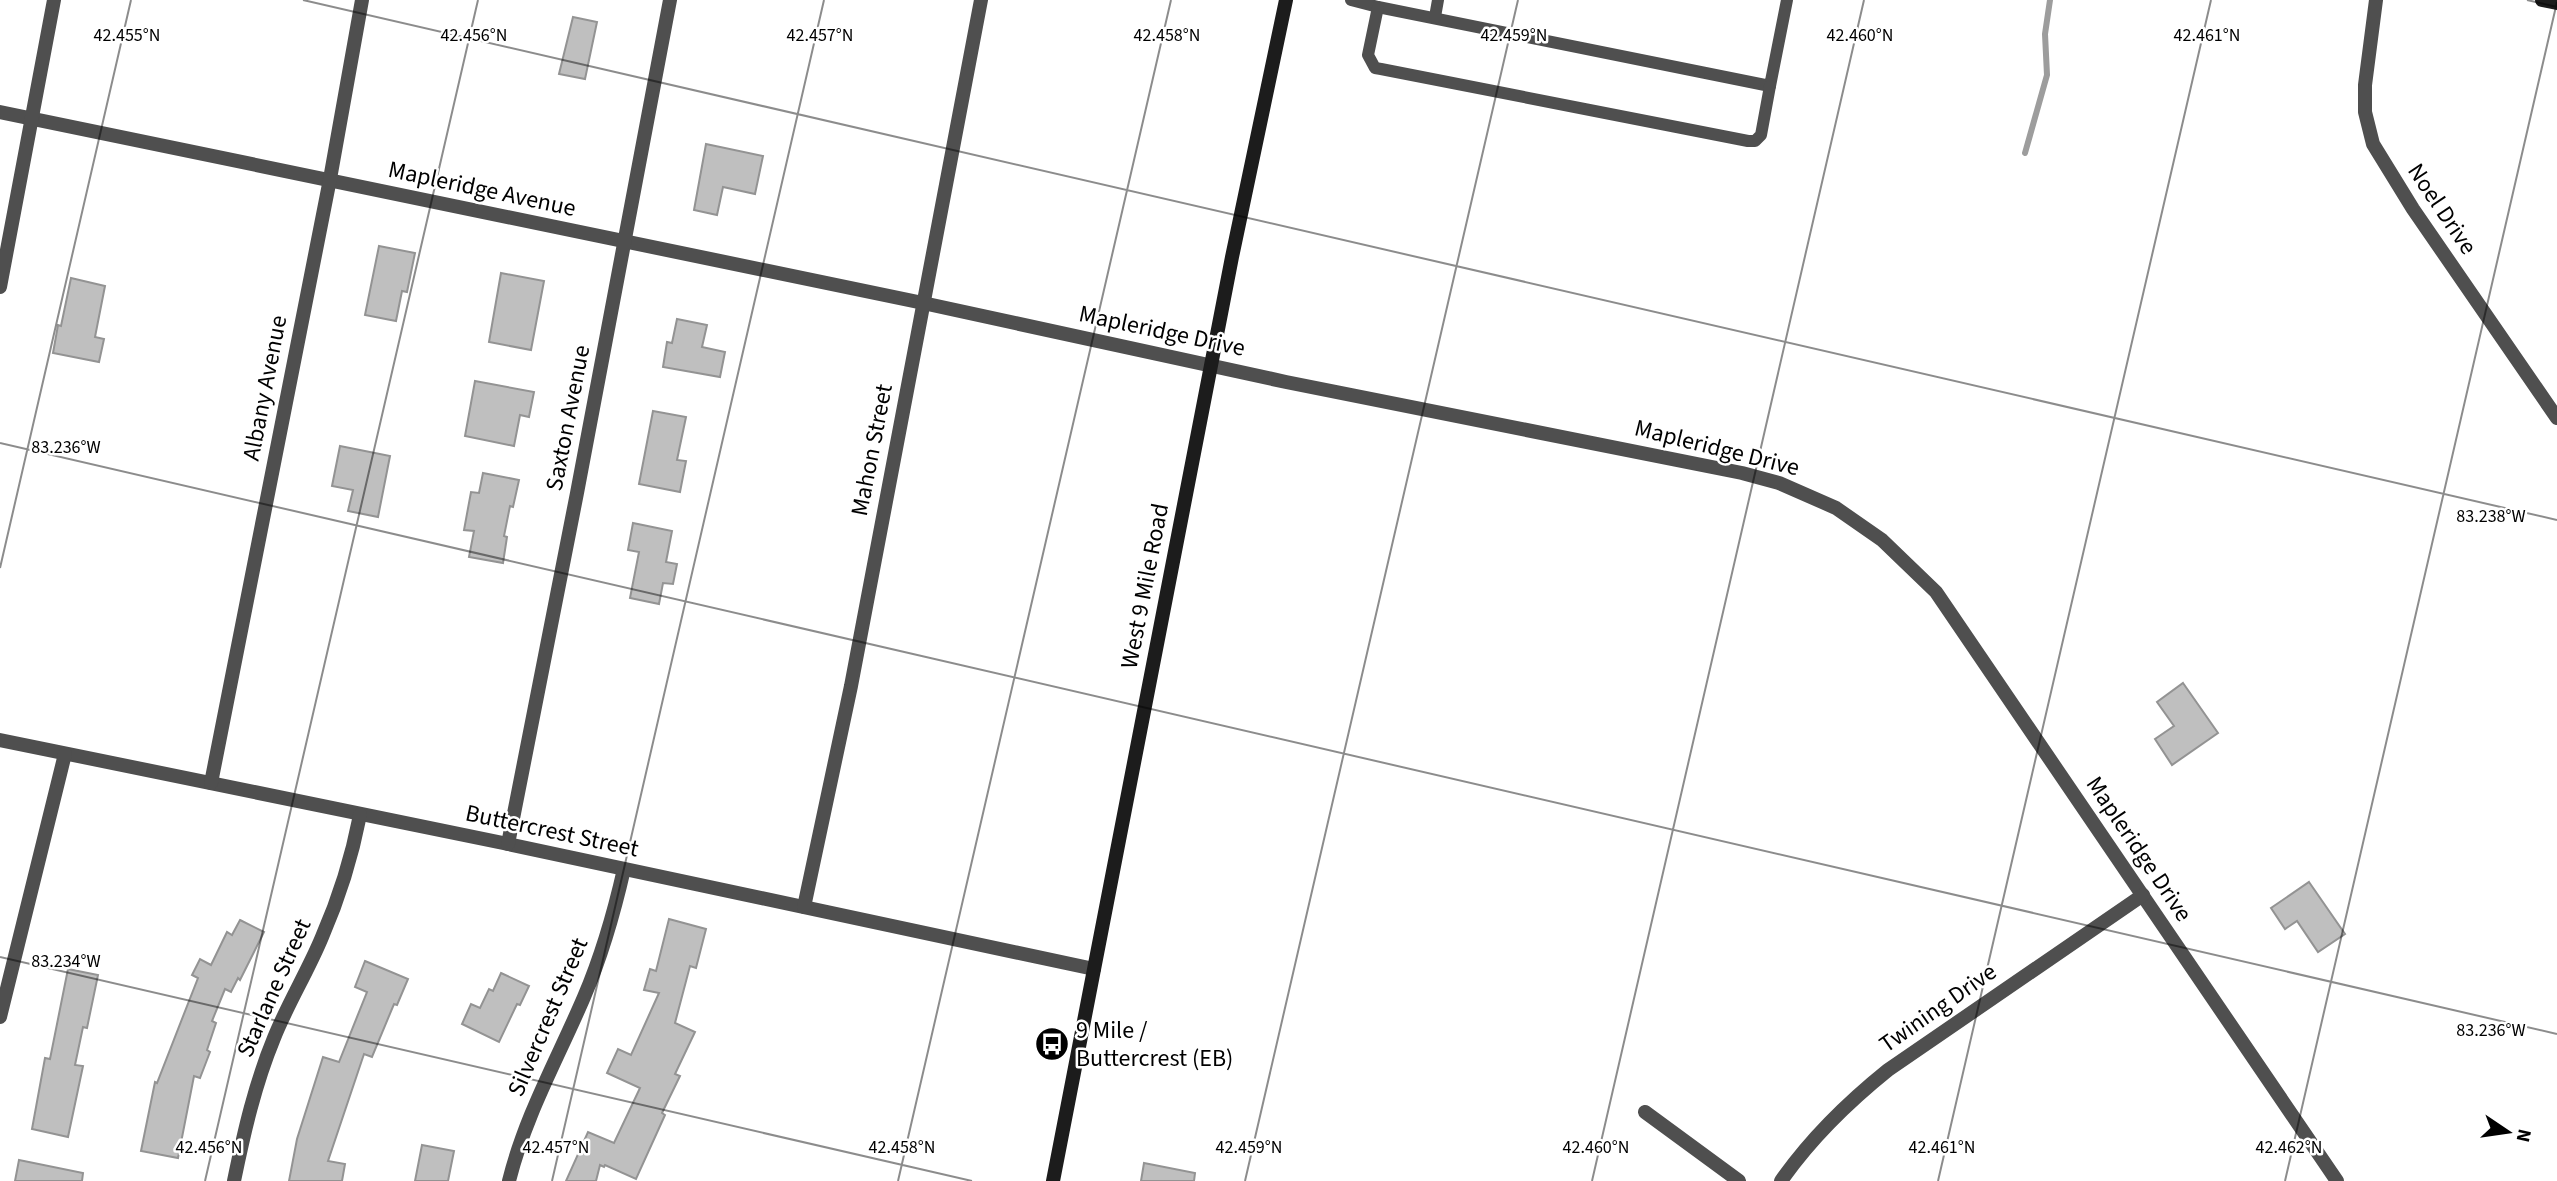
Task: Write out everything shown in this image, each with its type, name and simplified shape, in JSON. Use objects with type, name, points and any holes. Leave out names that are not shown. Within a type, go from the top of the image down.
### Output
[{"type":"main road","name":"West 9 Mile Road","points":[[1053,1181],[1211,364],[1286,0]]},
{"type":"main road","points":[[2542,0],[2557,3]]},
{"type":"street","points":[[0,287],[54,0]]},
{"type":"street","name":"Albany Avenue","points":[[211,783],[330,178],[362,0]]},
{"type":"street","name":"Saxton Avenue","points":[[508,844],[578,494],[670,0]]},
{"type":"street","name":"Mahon Street","points":[[804,907],[848,698],[981,0]]},
{"type":"street","name":"Noel Drive","points":[[2376,0],[2365,85],[2365,111],[2373,144],[2413,209],[2557,418]]},
{"type":"street","name":"Mapleridge Avenue","points":[[0,112],[330,178],[624,243],[923,303]]},
{"type":"street","name":"Mapleridge Drive","points":[[923,303],[1299,385],[1742,473],[1779,483],[1836,508],[1882,540],[1936,592],[2337,1181]]},
{"type":"street","name":"Buttercrest Street","points":[[0,740],[508,844],[1094,969]]},
{"type":"street","points":[[0,1017],[65,754]]},
{"type":"street","name":"Starlane Street","points":[[234,1181],[258,1079],[275,1035],[323,937],[337,901],[360,815]]},
{"type":"street","name":"Silvercrest Street","points":[[509,1181],[529,1117],[596,967],[615,909],[624,869]]},
{"type":"street","name":"Twining Drive","points":[[1781,1181],[1824,1127],[1888,1070],[2143,895]]},
{"type":"street","points":[[1645,1112],[1740,1181]]},
{"type":"lane","points":[[1351,0],[1770,86]]},
{"type":"lane","points":[[1435,17],[1438,0]]},
{"type":"lane","points":[[1378,7],[1368,55],[1375,68],[1755,141],[1761,135],[1787,0]]},
{"type":"building","points":[[573,17],[597,22],[585,79],[559,74]]},
{"type":"building","points":[[706,144],[763,156],[755,194],[723,187],[717,215],[694,210]]},
{"type":"building","points":[[379,246],[415,253],[407,292],[402,291],[396,321],[365,315]]},
{"type":"building","points":[[501,273],[544,281],[531,350],[489,342]]},
{"type":"building","points":[[71,278],[105,286],[95,337],[104,339],[99,362],[53,353]]},
{"type":"building","points":[[677,319],[707,325],[702,347],[725,352],[720,377],[663,367],[667,342],[672,343]]},
{"type":"building","points":[[475,381],[534,392],[529,417],[520,415],[514,446],[465,436]]},
{"type":"building","points":[[653,411],[686,417],[677,460],[686,461],[680,492],[639,484]]},
{"type":"building","points":[[340,446],[390,456],[378,517],[348,511],[353,490],[332,486]]},
{"type":"building","points":[[483,473],[519,480],[504,536],[507,537],[503,563],[469,557],[474,531],[464,530],[471,492],[479,493]]},
{"type":"building","points":[[633,523],[672,531],[666,562],[677,564],[673,584],[663,583],[659,604],[630,598],[639,552],[628,550]]},
{"type":"building","points":[[2183,683],[2218,733],[2172,765],[2155,739],[2174,726],[2157,702]]},
{"type":"building","points":[[2309,882],[2345,934],[2318,952],[2297,921],[2285,929],[2271,908]]},
{"type":"building","points":[[669,919],[706,929],[696,968],[690,966],[675,1023],[695,1032],[675,1074],[680,1076],[662,1113],[665,1115],[636,1179],[600,1165],[596,1181],[566,1181],[588,1132],[614,1143],[640,1088],[607,1073],[618,1049],[631,1055],[659,993],[644,990],[650,969],[656,971]]},
{"type":"building","points":[[240,920],[264,932],[240,980],[238,978],[231,992],[225,989],[212,1021],[216,1023],[207,1050],[210,1052],[200,1078],[194,1076],[178,1158],[141,1151],[155,1082],[157,1083],[198,978],[192,975],[200,959],[211,965],[227,932],[232,935]]},
{"type":"building","points":[[365,961],[408,979],[397,1005],[394,1004],[372,1057],[364,1054],[328,1161],[345,1164],[342,1181],[289,1181],[297,1139],[323,1057],[339,1062],[367,992],[355,987]]},
{"type":"building","points":[[68,969],[98,975],[87,1028],[83,1027],[75,1065],[83,1066],[68,1137],[32,1129],[45,1058],[50,1059]]},
{"type":"building","points":[[501,973],[529,986],[499,1042],[462,1024],[471,1004],[480,1008],[489,989],[493,991]]},
{"type":"building","points":[[422,1145],[454,1151],[448,1181],[415,1181]]},
{"type":"building","points":[[19,1160],[83,1173],[82,1181],[15,1181]]},
{"type":"building","points":[[1144,1163],[1195,1173],[1194,1181],[1141,1181]]},
{"type":"waterway","points":[[2025,153],[2047,75],[2045,34],[2050,0]]},
{"type":"place","name":"9 Mile / Buttercrest (EB)","points":[[1052,1044]]}]
